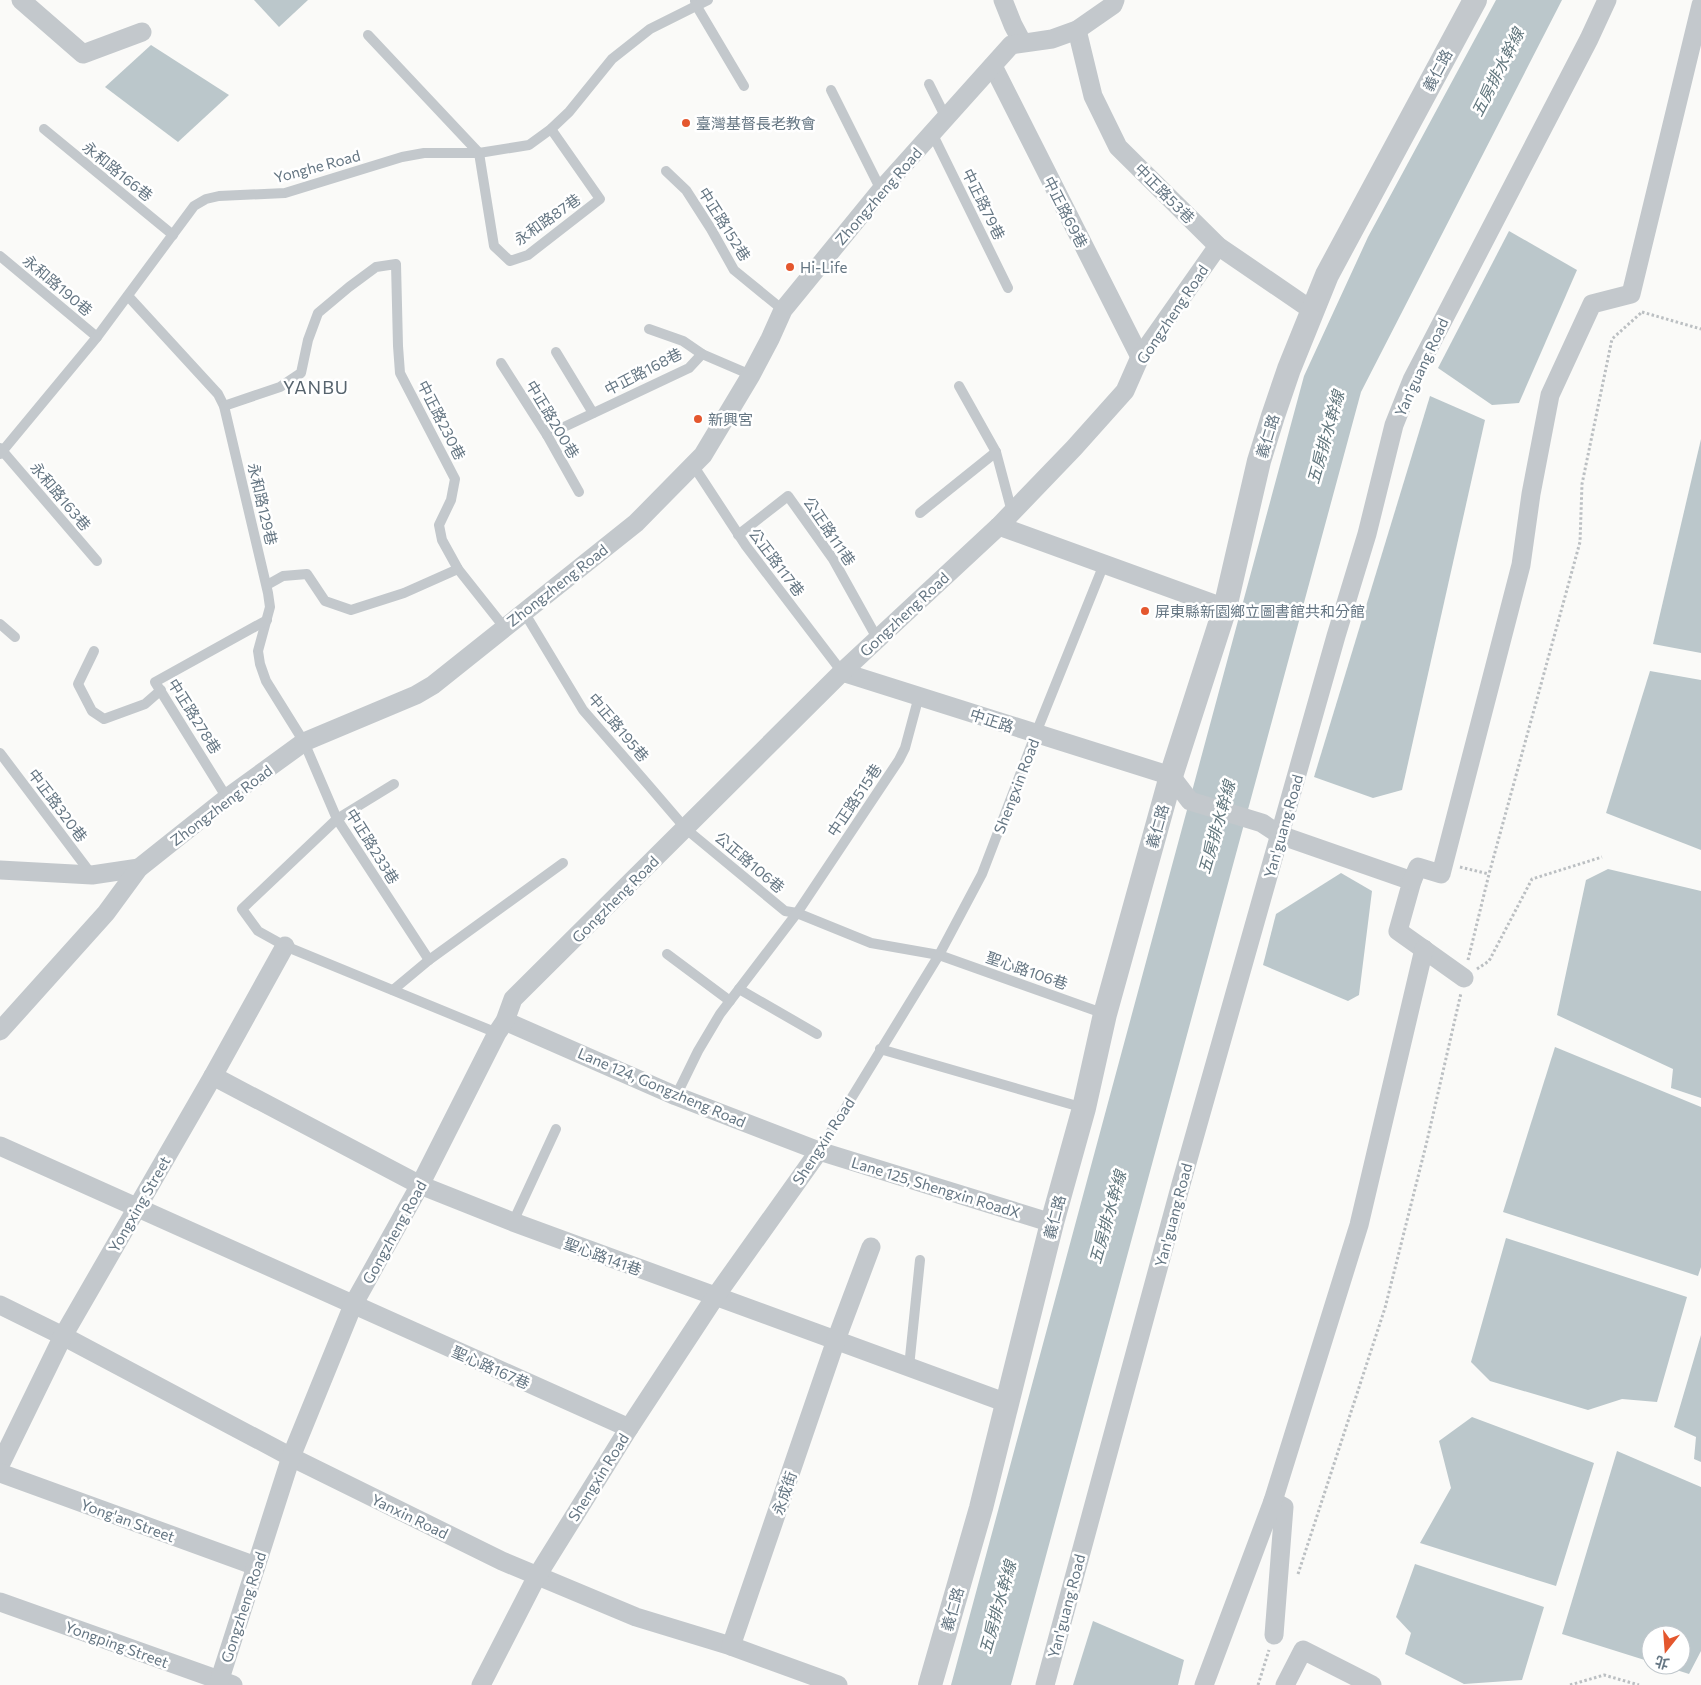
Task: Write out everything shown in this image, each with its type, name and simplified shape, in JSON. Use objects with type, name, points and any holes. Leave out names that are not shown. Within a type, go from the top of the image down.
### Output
[{"type":"street","points":[[21,0],[82,54],[142,32]]},
{"type":"street","points":[[1003,0],[1022,42],[1052,39],[1078,30],[1113,5],[1115,0]]},
{"type":"street","name":"義仁路","points":[[930,1685],[981,1508],[1052,1223],[1084,1108],[1106,1014],[1171,776],[1225,608],[1259,461],[1288,370],[1327,275],[1474,0]]},
{"type":"street","name":"Yan'guang Road","points":[[1045,1685],[1181,1184],[1333,645],[1367,534],[1394,425],[1412,380],[1589,39],[1607,0]]},
{"type":"street","points":[[1464,978],[1398,931],[1412,881],[1418,867],[1441,874],[1521,565],[1531,494],[1550,395],[1592,304],[1631,294],[1701,5]]},
{"type":"street","name":"中正路53巷","points":[[1078,30],[1093,96],[1118,147],[1218,246],[1312,311]]},
{"type":"street","name":"Zhongzheng Road","points":[[0,1029],[106,913],[138,868],[227,798],[304,742],[416,695],[433,685],[636,522],[703,455],[751,375],[783,310],[881,190],[1011,45],[1022,42]]},
{"type":"street","name":"中正路69巷","points":[[993,66],[1140,357]]},
{"type":"street","name":"Gongzheng Road","points":[[224,1683],[256,1566],[291,1458],[353,1305],[420,1185],[501,1027],[513,999],[842,672],[999,526],[1125,391],[1140,357],[1218,246]]},
{"type":"street","points":[[999,526],[1225,608]]},
{"type":"street","name":"中正路","points":[[842,672],[1171,776]]},
{"type":"street","points":[[1171,776],[1190,801],[1262,823],[1280,835],[1412,881]]},
{"type":"street","points":[[0,870],[92,875],[138,868]]},
{"type":"street","name":"Yongxing Street","points":[[0,1465],[63,1336],[213,1076],[285,946]]},
{"type":"street","points":[[1204,1685],[1273,1501],[1359,1226],[1424,949]]},
{"type":"street","name":"Lane 124, Gongzheng Road","points":[[501,1027],[819,1151]]},
{"type":"street","name":"聖心路141巷","points":[[213,1076],[420,1185],[513,1222],[1007,1403]]},
{"type":"street","name":"聖心路167巷","points":[[0,1146],[628,1428]]},
{"type":"street","name":"Lane 125, Shengxin RoadX","points":[[819,1151],[1052,1223]]},
{"type":"street","name":"Shengxin Road","points":[[481,1685],[537,1576],[628,1428],[715,1297],[819,1151]]},
{"type":"street","name":"永成街","points":[[731,1646],[836,1340],[871,1246]]},
{"type":"street","name":"Yanxin Road","points":[[0,1305],[63,1336],[291,1458],[493,1557],[636,1617],[731,1646],[838,1685]]},
{"type":"street","name":"Yong'an Street","points":[[0,1473],[256,1566]]},
{"type":"street","points":[[1273,1501],[1284,1507],[1274,1635]]},
{"type":"street","name":"Yongping Street","points":[[0,1602],[224,1683]]},
{"type":"street","points":[[1285,1685],[1303,1650],[1372,1685]]},
{"type":"lane","name":"Yonghe Road","points":[[1,451],[98,337],[194,206],[206,199],[219,196],[285,194],[402,157],[424,153],[479,153],[529,145],[551,129],[569,112],[612,59],[650,29],[695,3],[708,0]]},
{"type":"lane","points":[[695,3],[744,86]]},
{"type":"lane","points":[[368,35],[479,153]]},
{"type":"lane","points":[[929,84],[946,118]]},
{"type":"lane","points":[[831,90],[881,190]]},
{"type":"lane","name":"永和路166巷","points":[[44,129],[173,235]]},
{"type":"lane","name":"永和路87巷","points":[[479,153],[494,246],[510,261],[528,254],[600,199],[551,129]]},
{"type":"lane","name":"中正路79巷","points":[[932,133],[1008,288]]},
{"type":"lane","name":"中正路152巷","points":[[666,171],[686,190],[712,229],[734,270],[783,310]]},
{"type":"lane","name":"永和路190巷","points":[[0,256],[98,337]]},
{"type":"lane","name":"中正路230巷","points":[[224,406],[280,387],[301,373],[308,340],[318,313],[348,286],[376,268],[396,264],[400,373],[455,479],[451,500],[439,526],[442,540],[458,569],[504,627]]},
{"type":"lane","name":"永和路129巷","points":[[128,296],[218,394],[224,406],[267,585],[270,607],[258,651],[260,664],[266,681],[304,742]]},
{"type":"lane","points":[[649,329],[683,341],[702,354]]},
{"type":"lane","points":[[556,352],[593,413]]},
{"type":"lane","name":"中正路168巷","points":[[547,435],[689,368],[702,354],[751,375]]},
{"type":"lane","name":"中正路200巷","points":[[501,363],[547,435],[579,492]]},
{"type":"lane","points":[[959,386],[996,452],[1012,512]]},
{"type":"lane","name":"永和路163巷","points":[[1,451],[97,561]]},
{"type":"lane","points":[[920,513],[996,452]]},
{"type":"lane","name":"公正路117巷","points":[[693,465],[738,535],[842,672]]},
{"type":"lane","name":"公正路111巷","points":[[738,535],[788,496],[833,560],[878,638]]},
{"type":"lane","name":"Shengxin Road","points":[[819,1151],[939,955],[982,874],[1104,564]]},
{"type":"lane","points":[[267,585],[283,576],[307,574],[325,601],[351,610],[404,593],[458,569]]},
{"type":"lane","name":"中正路195巷","points":[[524,612],[583,710],[686,829]]},
{"type":"lane","name":"中正路278巷","points":[[227,798],[155,682],[267,620]]},
{"type":"lane","points":[[0,624],[15,637]]},
{"type":"lane","points":[[94,651],[78,684],[92,711],[104,719],[145,704],[161,690]]},
{"type":"lane","name":"中正路515巷","points":[[676,1096],[698,1051],[720,1014],[797,913],[899,760],[905,748],[919,696]]},
{"type":"lane","name":"中正路233巷","points":[[304,742],[337,819],[429,960]]},
{"type":"lane","name":"中正路320巷","points":[[0,753],[92,875]]},
{"type":"lane","points":[[394,784],[337,819],[242,909],[258,931],[285,946],[393,990],[501,1027]]},
{"type":"lane","name":"公正路106巷","points":[[686,829],[785,911],[797,913],[871,943],[939,955]]},
{"type":"lane","points":[[393,990],[429,960],[563,863]]},
{"type":"lane","points":[[667,954],[730,1001]]},
{"type":"lane","name":"聖心路106巷","points":[[939,955],[1106,1014]]},
{"type":"lane","points":[[739,989],[817,1034]]},
{"type":"lane","points":[[880,1050],[1084,1108]]},
{"type":"lane","points":[[513,1222],[556,1129]]},
{"type":"lane","points":[[909,1367],[920,1260]]},
{"type":"path","points":[[1631,294],[1642,312],[1701,328]]},
{"type":"path","points":[[1298,1575],[1385,1308],[1427,1142],[1489,874],[1580,542],[1582,484],[1612,339],[1642,312]]},
{"type":"path","points":[[1464,978],[1489,961],[1532,879],[1602,857]]},
{"type":"path","points":[[1444,863],[1489,874]]},
{"type":"path","points":[[1258,1685],[1274,1635]]},
{"type":"path","points":[[1570,1685],[1604,1675],[1639,1685]]},
{"type":"water","points":[[254,0],[308,0],[279,27]]},
{"type":"water","name":"五房排水幹線","points":[[1496,0],[1562,0],[1361,392],[1011,1685],[951,1685],[1304,376],[1368,237]]},
{"type":"water","points":[[151,45],[229,95],[178,142],[105,87]]},
{"type":"water","points":[[1509,231],[1577,270],[1519,403],[1492,405],[1438,368]]},
{"type":"water","points":[[1430,396],[1485,420],[1402,790],[1373,798],[1314,777]]},
{"type":"water","points":[[1701,439],[1701,653],[1653,644]]},
{"type":"water","points":[[1650,671],[1701,680],[1701,850],[1606,813]]},
{"type":"water","points":[[1608,869],[1701,891],[1701,1098],[1671,1088],[1673,1069],[1557,1015],[1586,880]]},
{"type":"water","points":[[1341,873],[1372,891],[1359,995],[1348,1001],[1263,965],[1276,914]]},
{"type":"water","points":[[1555,1047],[1701,1107],[1701,1267],[1698,1276],[1503,1212]]},
{"type":"water","points":[[1506,1238],[1687,1297],[1657,1402],[1622,1399],[1588,1410],[1490,1381],[1471,1362]]},
{"type":"water","points":[[1701,1335],[1701,1462],[1694,1459],[1696,1437],[1674,1427]]},
{"type":"water","points":[[1472,1417],[1594,1463],[1556,1586],[1420,1543],[1451,1488],[1439,1441]]},
{"type":"water","points":[[1617,1451],[1701,1487],[1701,1651],[1691,1670],[1691,1625],[1641,1625],[1641,1659],[1562,1634]]},
{"type":"water","points":[[1415,1564],[1544,1607],[1522,1680],[1464,1684],[1405,1654],[1411,1633],[1396,1617]]},
{"type":"water","points":[[1093,1621],[1184,1660],[1178,1685],[1073,1685]]},
{"type":"place","name":"臺灣基督長老教會","points":[[686,123]]},
{"type":"place","name":"Hi-Life","points":[[790,267]]},
{"type":"place","name":"新興宮","points":[[698,419]]},
{"type":"place","name":"屏東縣新園鄉立圖書館共和分館","points":[[1145,611]]},
{"type":"district","name":"YANBU","points":[[316,387]]}]
